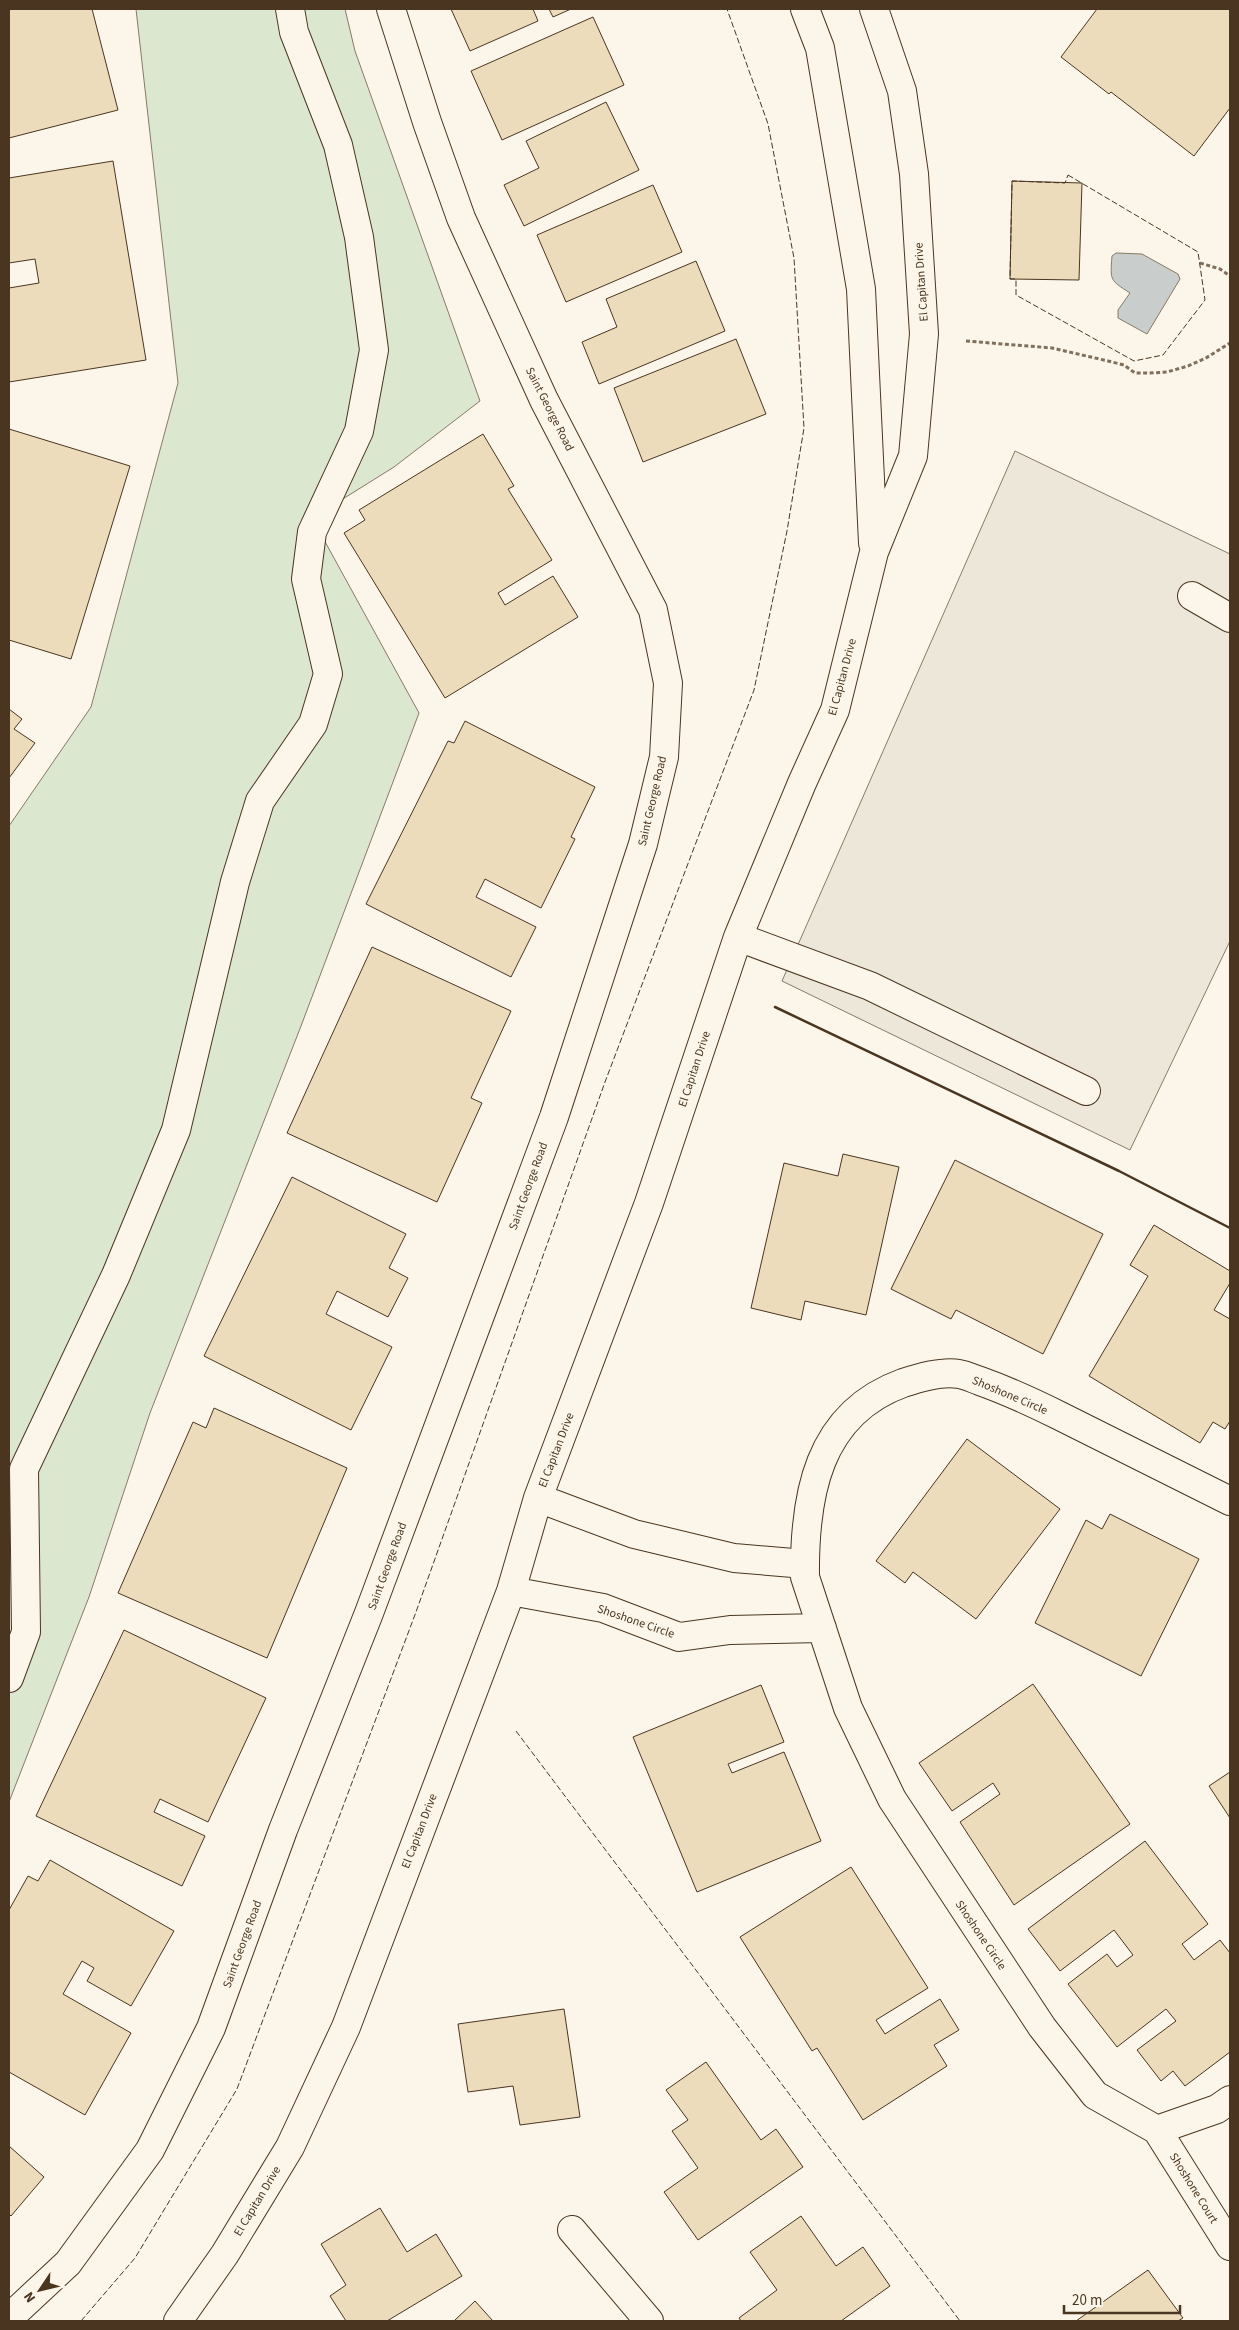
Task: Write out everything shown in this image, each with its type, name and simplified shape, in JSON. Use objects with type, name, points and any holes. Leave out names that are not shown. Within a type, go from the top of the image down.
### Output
[{"type":"street","points":[[9,1678],[26,1632],[24,1468],[116,1275],[176,1130],[235,882],[260,801],[313,724],[328,674],[306,580],[312,532],[359,431],[374,350],[359,237],[338,145],[294,32],[290,9]]},
{"type":"street","name":"Saint George Road","points":[[9,2318],[68,2263],[150,2150],[211,2028],[283,1830],[370,1613],[554,1117],[643,844],[664,757],[668,683],[653,610],[544,400],[461,218],[427,122],[391,9]]},
{"type":"street","name":"El Capitan Drive","points":[[805,9],[820,48],[861,289],[874,552]]},
{"type":"street","name":"El Capitan Drive","points":[[178,2321],[225,2254],[290,2147],[346,2027],[512,1591],[538,1498],[649,1203],[738,937],[802,783],[835,710],[874,552],[913,456],[924,334],[914,174],[902,91],[874,9]]},
{"type":"street","points":[[1192,596],[1230,618]]},
{"type":"street","points":[[738,937],[870,986],[1086,1091]]},
{"type":"street","name":"Shoshone Circle","points":[[1157,2130],[1095,2095],[1042,2027],[892,1799],[848,1708],[805,1577],[806,1524],[816,1472],[834,1435],[859,1408],[888,1389],[920,1378],[959,1373],[1015,1394],[1230,1501]]},
{"type":"street","points":[[538,1498],[643,1536],[734,1558],[805,1564]]},
{"type":"street","name":"Shoshone Circle","points":[[512,1591],[604,1608],[679,1637],[730,1630],[822,1628]]},
{"type":"street","points":[[1157,2130],[1217,2109],[1230,2100]]},
{"type":"street","name":"Shoshone Court","points":[[1157,2130],[1230,2246]]},
{"type":"street","points":[[572,2230],[649,2321]]},
{"type":"path","points":[[1200,263],[1220,270],[1230,276]]},
{"type":"path","points":[[966,341],[1000,346],[1052,348],[1108,360],[1124,366],[1135,373],[1150,374],[1167,372],[1188,366],[1206,358],[1230,343]]},
{"type":"green space","points":[[136,9],[345,9],[355,51],[480,401],[394,467],[338,502],[323,538],[419,713],[301,1026],[150,1413],[89,1597],[9,1802],[9,826],[91,707],[178,383]]},
{"type":"shaded area","points":[[1116,253],[1142,254],[1178,274],[1180,279],[1147,334],[1118,318],[1118,310],[1130,293],[1113,279],[1111,270],[1112,256]]},
{"type":"shaded area","points":[[1015,451],[1230,554],[1230,941],[1130,1150],[782,981]]},
{"type":"building","points":[[9,9],[92,9],[118,110],[9,138]]},
{"type":"building","points":[[451,9],[533,9],[538,21],[470,51]]},
{"type":"building","points":[[549,9],[571,9],[553,17]]},
{"type":"building","points":[[1097,9],[1230,9],[1230,108],[1194,156],[1111,92],[1109,94],[1061,57]]},
{"type":"building","points":[[593,17],[624,85],[502,140],[471,71]]},
{"type":"building","points":[[606,102],[639,170],[524,226],[504,185],[539,168],[526,141]]},
{"type":"building","points":[[113,161],[146,360],[9,382],[9,288],[39,283],[35,259],[9,263],[9,178]]},
{"type":"building","points":[[1012,181],[1082,183],[1079,280],[1010,279]]},
{"type":"building","points":[[653,185],[682,252],[566,302],[537,235]]},
{"type":"building","points":[[696,261],[725,331],[599,384],[582,342],[617,327],[606,299]]},
{"type":"building","points":[[736,339],[766,414],[643,462],[614,388]]},
{"type":"building","points":[[9,429],[130,466],[71,659],[9,640]]},
{"type":"building","points":[[483,434],[514,486],[508,489],[552,560],[498,593],[505,605],[553,576],[578,617],[445,698],[344,533],[365,520],[359,510]]},
{"type":"building","points":[[9,709],[22,719],[14,729],[35,743],[9,778]]},
{"type":"building","points":[[465,721],[595,787],[571,837],[575,839],[541,908],[485,879],[476,897],[536,927],[511,977],[366,904],[448,741],[454,743]]},
{"type":"building","points":[[372,947],[511,1011],[471,1098],[482,1103],[437,1202],[287,1133]]},
{"type":"building","points":[[843,1154],[899,1167],[866,1315],[805,1301],[801,1320],[751,1308],[784,1163],[838,1176]]},
{"type":"building","points":[[955,1160],[1103,1234],[1043,1354],[956,1310],[951,1319],[891,1289]]},
{"type":"building","points":[[292,1177],[406,1234],[389,1268],[408,1278],[388,1317],[337,1291],[326,1314],[392,1347],[351,1430],[204,1356]]},
{"type":"building","points":[[1154,1225],[1230,1271],[1230,1283],[1214,1310],[1230,1319],[1230,1421],[1225,1429],[1213,1422],[1200,1443],[1089,1376],[1148,1276],[1130,1265]]},
{"type":"building","points":[[214,1408],[347,1468],[267,1658],[118,1593],[193,1422],[206,1428]]},
{"type":"building","points":[[967,1439],[1060,1509],[976,1619],[913,1572],[905,1583],[876,1561]]},
{"type":"building","points":[[1110,1514],[1199,1559],[1141,1676],[1035,1623],[1086,1520],[1102,1529]]},
{"type":"building","points":[[124,1630],[266,1698],[208,1822],[160,1799],[154,1812],[205,1836],[182,1886],[36,1816]]},
{"type":"building","points":[[1033,1684],[1130,1824],[1014,1905],[960,1822],[1000,1794],[993,1783],[952,1811],[919,1763]]},
{"type":"building","points":[[761,1685],[784,1742],[728,1764],[732,1773],[784,1752],[821,1841],[697,1892],[633,1737]]},
{"type":"building","points":[[1230,1772],[1230,1818],[1209,1786]]},
{"type":"building","points":[[1145,1841],[1208,1924],[1182,1944],[1194,1960],[1220,1940],[1230,1953],[1230,2052],[1185,2086],[1173,2071],[1161,2081],[1137,2050],[1176,2021],[1166,2009],[1117,2047],[1068,1984],[1107,1954],[1117,1967],[1133,1955],[1114,1930],[1060,1971],[1028,1929]]},
{"type":"building","points":[[50,1860],[174,1931],[131,2006],[87,1981],[94,1968],[82,1961],[63,1994],[131,2033],[85,2115],[9,2072],[9,1910],[28,1876],[38,1881]]},
{"type":"building","points":[[851,1867],[928,1988],[876,2020],[885,2034],[940,1999],[959,2030],[934,2045],[947,2066],[863,2120],[817,2048],[812,2051],[740,1937]]},
{"type":"building","points":[[564,2009],[580,2117],[520,2125],[513,2086],[468,2092],[458,2024]]},
{"type":"building","points":[[706,2062],[761,2140],[776,2129],[803,2167],[698,2240],[664,2192],[698,2168],[672,2131],[688,2120],[666,2090]]},
{"type":"building","points":[[9,2146],[44,2177],[11,2216],[9,2214]]},
{"type":"building","points":[[380,2208],[407,2252],[436,2234],[462,2276],[387,2321],[346,2321],[330,2296],[346,2285],[321,2244]]},
{"type":"building","points":[[801,2216],[836,2266],[863,2247],[890,2286],[841,2321],[741,2321],[739,2318],[777,2290],[750,2252]]},
{"type":"building","points":[[1148,2270],[1183,2318],[1178,2321],[1076,2321]]},
{"type":"building","points":[[475,2301],[493,2321],[454,2321]]},
{"type":"fence","points":[[81,2321],[135,2258],[237,2089],[416,1612],[605,1082],[754,690],[787,531],[804,428],[794,258],[768,124],[727,9]]},
{"type":"fence","points":[[1068,175],[1198,252],[1205,300],[1163,355],[1134,361],[1016,295],[1016,279],[1010,279],[1012,181],[1065,183],[1068,175]]},
{"type":"fence","points":[[516,1731],[960,2321]]},
{"type":"wall","points":[[775,1007],[1119,1171],[1230,1228]]}]
